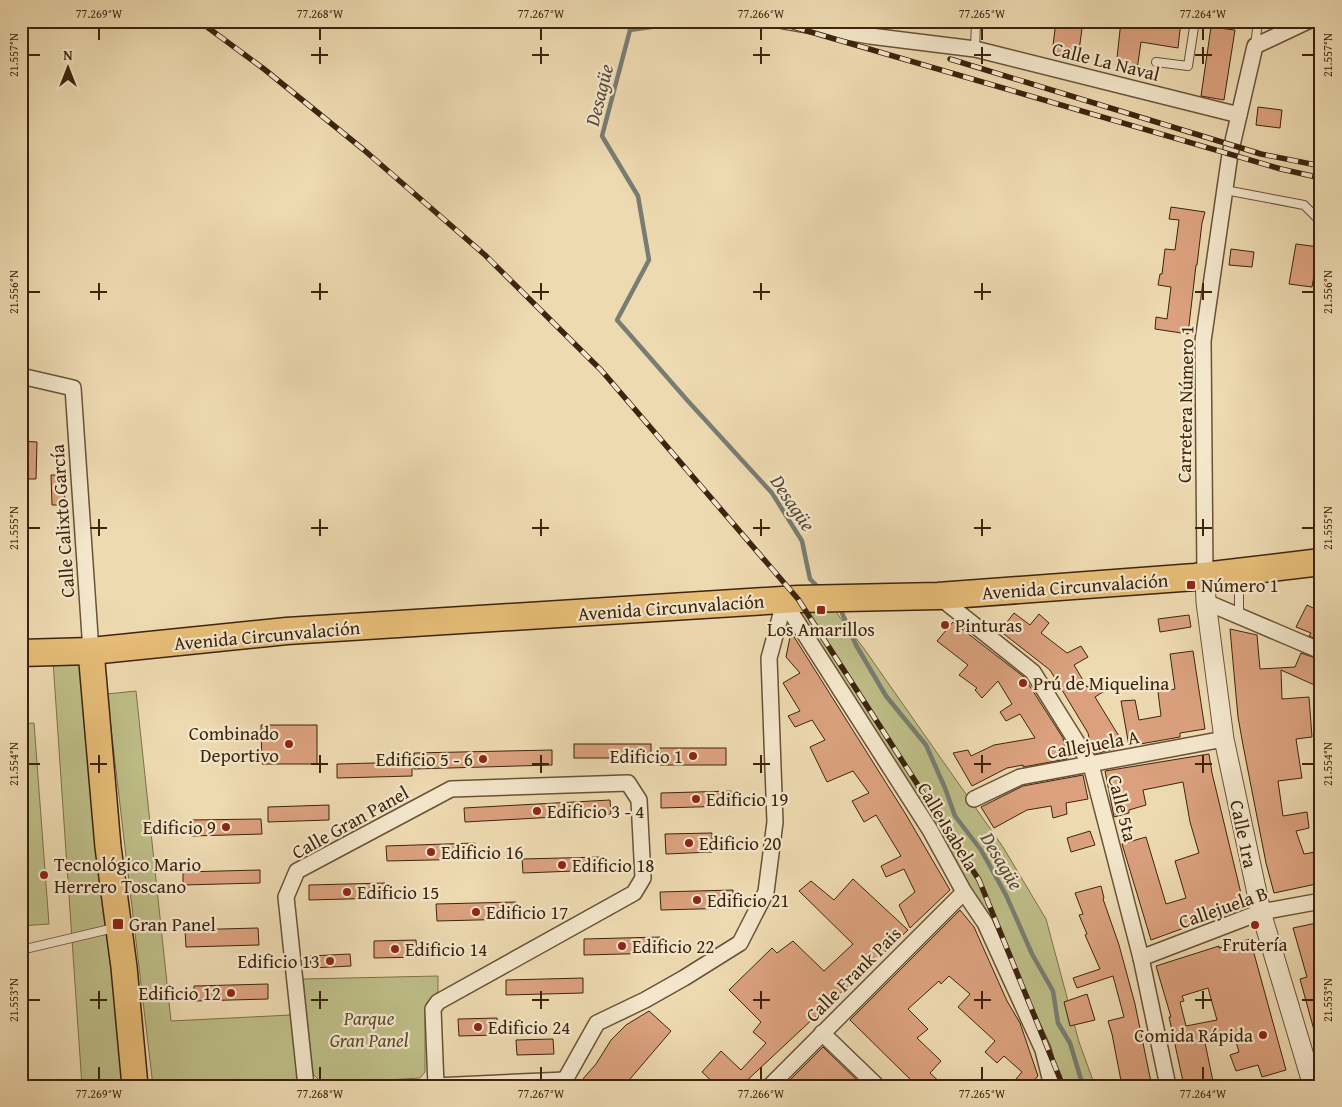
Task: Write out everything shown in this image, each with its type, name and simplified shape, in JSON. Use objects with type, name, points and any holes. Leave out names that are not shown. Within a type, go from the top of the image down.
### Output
[{"type":"highway","name":"Avenida Circunvalación","points":[[21,653],[91,651],[287,631],[831,598],[938,596],[1205,576],[1321,562]]},
{"type":"main road","points":[[91,651],[108,847],[119,927],[135,1086]]},
{"type":"street","name":"Calle La Naval","points":[[784,21],[870,36],[975,49],[1239,115]]},
{"type":"street","points":[[1255,40],[1308,21]]},
{"type":"street","name":"Carretera Número 1","points":[[1205,576],[1203,341],[1232,145],[1255,40]]},
{"type":"street","name":"Calle Calixto García","points":[[21,376],[73,388],[91,651]]},
{"type":"street","name":"Calle 1ra","points":[[1205,576],[1206,602],[1224,740],[1261,912],[1313,1086]]},
{"type":"street","name":"Calle 5ta","points":[[938,596],[1033,672],[1091,765],[1141,958],[1168,1086]]},
{"type":"street","points":[[436,1086],[568,1083],[597,1023],[676,983],[740,943],[766,892],[775,822],[769,658],[784,602]]},
{"type":"street","name":"Calle Isabela","points":[[784,602],[930,830],[964,892],[985,923],[1043,1050],[1052,1086]]},
{"type":"street","points":[[1206,602],[1321,651]]},
{"type":"street","name":"Callejuela A","points":[[974,800],[1020,777],[1224,740]]},
{"type":"street","name":"Calle Gran Panel","points":[[306,1086],[286,897],[297,871],[451,789],[628,783],[639,800],[643,878],[639,885],[634,892],[438,1002],[433,1009],[436,1086]]},
{"type":"street","name":"Calle Frank Pais","points":[[770,1086],[964,892]]},
{"type":"street","name":"Callejuela B","points":[[1141,958],[1261,912],[1321,901]]},
{"type":"street","points":[[822,1033],[877,1086]]},
{"type":"lane","points":[[975,49],[976,21]]},
{"type":"lane","points":[[1156,62],[1188,66],[1195,21]]},
{"type":"lane","points":[[1255,40],[1258,21]]},
{"type":"lane","points":[[1225,190],[1304,205],[1321,222]]},
{"type":"lane","points":[[1239,616],[1240,572]]},
{"type":"lane","points":[[21,950],[119,927]]},
{"type":"green space","points":[[792,607],[833,608],[865,650],[1003,847],[1046,919],[1079,1042],[1095,1086],[1058,1086],[1023,996]]},
{"type":"green space","points":[[80,659],[123,1086],[82,1086],[53,661]]},
{"type":"green space","points":[[136,691],[171,1021],[291,1015],[298,1085],[153,1086],[107,694]]},
{"type":"green space","points":[[34,723],[49,924],[21,926],[21,724]]},
{"type":"green space","name":"Parque Gran Panel","points":[[438,976],[438,991],[425,1007],[425,1072],[420,1078],[323,1084],[313,1074],[303,979]]},
{"type":"building","points":[[1056,21],[1083,21],[1078,58],[1052,54]]},
{"type":"building","points":[[1121,21],[1181,21],[1178,48],[1141,42],[1137,70],[1116,67]]},
{"type":"building","points":[[1211,27],[1235,30],[1224,100],[1201,96]]},
{"type":"building","points":[[1258,107],[1282,110],[1280,128],[1256,125]]},
{"type":"building","points":[[1171,207],[1205,212],[1196,265],[1188,334],[1155,329],[1156,317],[1167,319],[1171,287],[1158,285],[1160,274],[1162,274],[1165,249],[1175,250],[1179,220],[1169,219]]},
{"type":"building","points":[[1296,244],[1319,247],[1312,287],[1289,284]]},
{"type":"building","points":[[1231,249],[1254,252],[1252,267],[1229,265]]},
{"type":"building","points":[[21,441],[37,442],[36,479],[21,479]]},
{"type":"building","points":[[51,475],[64,475],[65,505],[52,505]]},
{"type":"building","points":[[1307,605],[1321,612],[1321,641],[1309,636],[1311,633],[1296,627]]},
{"type":"building","points":[[1014,613],[1030,625],[1039,614],[1049,623],[1041,633],[1067,653],[1081,646],[1088,657],[1074,665],[1087,687],[1107,676],[1111,687],[1095,697],[1125,746],[1095,754],[1091,747],[1088,733],[1050,670],[1000,631]]},
{"type":"building","points":[[1189,615],[1191,627],[1160,632],[1158,619]]},
{"type":"building","points":[[953,622],[1024,677],[1063,738],[1067,759],[1007,768],[972,786],[953,753],[968,750],[971,756],[994,745],[1035,738],[1020,714],[1006,721],[1000,712],[1012,704],[998,681],[982,698],[975,690],[977,688],[959,675],[968,665],[937,641]]},
{"type":"building","points":[[1230,629],[1257,635],[1260,669],[1295,667],[1301,653],[1321,660],[1321,688],[1281,670],[1282,699],[1309,697],[1312,737],[1296,739],[1302,778],[1278,781],[1283,816],[1307,812],[1309,828],[1296,831],[1304,854],[1321,851],[1321,883],[1274,893],[1266,863],[1238,717]]},
{"type":"building","points":[[791,632],[905,813],[950,890],[910,928],[899,905],[915,892],[904,869],[886,877],[881,866],[901,856],[876,815],[864,822],[852,801],[869,793],[853,771],[827,782],[810,747],[825,740],[812,720],[795,727],[788,716],[800,711],[783,683],[800,673],[786,657]]},
{"type":"building","points":[[1193,651],[1205,729],[1180,733],[1180,737],[1129,746],[1121,701],[1135,700],[1139,720],[1161,716],[1158,692],[1175,689],[1170,654]]},
{"type":"building","name":"Combinado Deportivo","points":[[261,725],[317,725],[317,764],[262,764]]},
{"type":"building","points":[[574,744],[651,744],[651,758],[574,758]]},
{"type":"building","name":"Edificio 1","points":[[660,748],[726,748],[726,765],[660,765]]},
{"type":"building","name":"Edificio 5 - 6","points":[[552,750],[552,765],[414,769],[414,753]]},
{"type":"building","points":[[1209,754],[1244,906],[1219,913],[1220,915],[1151,940],[1122,844],[1146,837],[1166,904],[1186,898],[1175,861],[1199,853],[1190,822],[1183,782],[1143,790],[1146,805],[1129,810],[1129,813],[1114,817],[1105,771]]},
{"type":"building","points":[[412,762],[412,776],[337,778],[337,764]]},
{"type":"building","points":[[1083,775],[1088,799],[1066,803],[1067,814],[1053,818],[1051,806],[1027,810],[994,828],[981,807],[1023,786]]},
{"type":"building","name":"Edificio 19","points":[[731,791],[731,806],[661,808],[661,793]]},
{"type":"building","name":"Edificio 3 - 4","points":[[610,800],[611,814],[465,822],[464,808]]},
{"type":"building","points":[[329,805],[329,820],[268,822],[268,807]]},
{"type":"building","name":"Edificio 9","points":[[261,819],[262,834],[192,836],[191,820]]},
{"type":"building","points":[[1090,831],[1095,845],[1071,852],[1067,838]]},
{"type":"building","name":"Edificio 20","points":[[712,833],[712,852],[666,854],[665,834]]},
{"type":"building","name":"Edificio 16","points":[[475,843],[475,859],[387,861],[386,846]]},
{"type":"building","name":"Edificio 18","points":[[601,857],[601,870],[523,873],[522,859]]},
{"type":"building","points":[[260,870],[260,883],[183,885],[183,872]]},
{"type":"building","points":[[853,879],[908,930],[741,1086],[717,1086],[702,1072],[721,1051],[741,1070],[766,1043],[753,1032],[761,1022],[729,990],[772,948],[777,953],[793,941],[824,971],[853,944],[799,891],[811,881],[834,900]]},
{"type":"building","name":"Edificio 15","points":[[385,883],[385,898],[309,900],[309,885]]},
{"type":"building","points":[[1101,886],[1103,899],[1119,945],[1135,1004],[1151,1082],[1133,1086],[1122,1086],[1108,1021],[1124,1017],[1113,976],[1077,988],[1073,978],[1100,969],[1085,935],[1087,934],[1079,915],[1083,914],[1075,893]]},
{"type":"building","name":"Edificio 21","points":[[733,890],[734,908],[661,910],[660,892]]},
{"type":"building","name":"Edificio 17","points":[[516,902],[516,919],[437,921],[436,904]]},
{"type":"building","points":[[960,910],[974,927],[1007,1001],[1020,1023],[1038,1076],[1029,1086],[1010,1086],[1022,1072],[1004,1056],[997,1063],[985,1052],[995,1041],[958,1007],[970,994],[949,976],[941,984],[939,981],[908,1009],[928,1029],[917,1038],[941,1061],[930,1073],[944,1086],[917,1086],[850,1020]]},
{"type":"building","points":[[1321,922],[1321,956],[1317,957],[1321,972],[1321,1040],[1317,1041],[1300,979],[1307,977],[1293,928]]},
{"type":"building","points":[[258,928],[259,945],[186,947],[185,930]]},
{"type":"building","name":"Edificio 22","points":[[660,937],[661,953],[584,955],[584,939]]},
{"type":"building","points":[[1250,939],[1286,1070],[1262,1077],[1258,1065],[1236,1071],[1230,1055],[1239,1052],[1233,1032],[1204,1038],[1214,1086],[1184,1086],[1169,1017],[1171,1017],[1156,966],[1219,946],[1219,948]],"holes":[[[1208,988],[1217,1020],[1186,1026],[1180,1002],[1184,1001],[1182,996]]]},
{"type":"building","name":"Edificio 14","points":[[416,940],[417,957],[374,958],[374,941]]},
{"type":"building","name":"Edificio 13","points":[[350,954],[351,966],[311,968],[310,956]]},
{"type":"building","points":[[583,978],[583,993],[506,995],[506,980]]},
{"type":"building","name":"Edificio 12","points":[[268,984],[268,999],[194,1001],[194,986]]},
{"type":"building","points":[[1087,994],[1095,1020],[1070,1026],[1064,1002]]},
{"type":"building","points":[[649,1011],[671,1031],[624,1086],[588,1086],[582,1080],[596,1064],[611,1040],[626,1025]]},
{"type":"building","name":"Edificio 24","points":[[497,1018],[498,1035],[459,1036],[458,1019]]},
{"type":"building","points":[[553,1039],[554,1054],[517,1055],[516,1040]]},
{"type":"building","points":[[823,1047],[863,1086],[784,1086]]},
{"type":"waterway","name":"Desagüe","points":[[693,21],[630,30],[602,136],[638,196],[649,260],[617,320],[772,493],[802,541],[810,579],[820,589]]},
{"type":"waterway","name":"Desagüe","points":[[839,606],[856,645],[886,696],[926,745],[955,816],[981,850],[1006,895],[1032,954],[1053,991],[1058,1023],[1070,1043],[1083,1086]]},
{"type":"railway","points":[[199,21],[264,69],[364,150],[485,255],[601,370],[798,599],[979,880],[1063,1086]]},
{"type":"railway","points":[[773,21],[1281,169],[1321,178]]},
{"type":"railway","points":[[950,59],[1261,154],[1321,166]]},
{"type":"place","name":"Número 1","points":[[1191,585]]},
{"type":"place","name":"Los Amarillos","points":[[821,610]]},
{"type":"place","name":"Pinturas","points":[[945,625]]},
{"type":"place","name":"Prú de Miquelina","points":[[1023,683]]},
{"type":"place","name":"Combinado Deportivo","points":[[289,744]]},
{"type":"place","name":"Edificio 1","points":[[693,756]]},
{"type":"place","name":"Edificio 5 - 6","points":[[483,759]]},
{"type":"place","name":"Edificio 19","points":[[696,799]]},
{"type":"place","name":"Edificio 3 - 4","points":[[537,811]]},
{"type":"place","name":"Edificio 9","points":[[226,827]]},
{"type":"place","name":"Edificio 20","points":[[689,843]]},
{"type":"place","name":"Edificio 16","points":[[431,852]]},
{"type":"place","name":"Edificio 18","points":[[562,865]]},
{"type":"place","name":"Tecnológico Mario Herrero Toscano","points":[[44,875]]},
{"type":"place","name":"Edificio 15","points":[[347,892]]},
{"type":"place","name":"Edificio 21","points":[[697,900]]},
{"type":"place","name":"Edificio 17","points":[[476,912]]},
{"type":"place","name":"Gran Panel","points":[[118,924]]},
{"type":"place","name":"Frutería","points":[[1255,925]]},
{"type":"place","name":"Edificio 22","points":[[622,946]]},
{"type":"place","name":"Edificio 14","points":[[395,949]]},
{"type":"place","name":"Edificio 13","points":[[330,961]]},
{"type":"place","name":"Edificio 12","points":[[231,993]]},
{"type":"place","name":"Edificio 24","points":[[478,1027]]},
{"type":"place","name":"Comida Rápida","points":[[1263,1035]]}]
